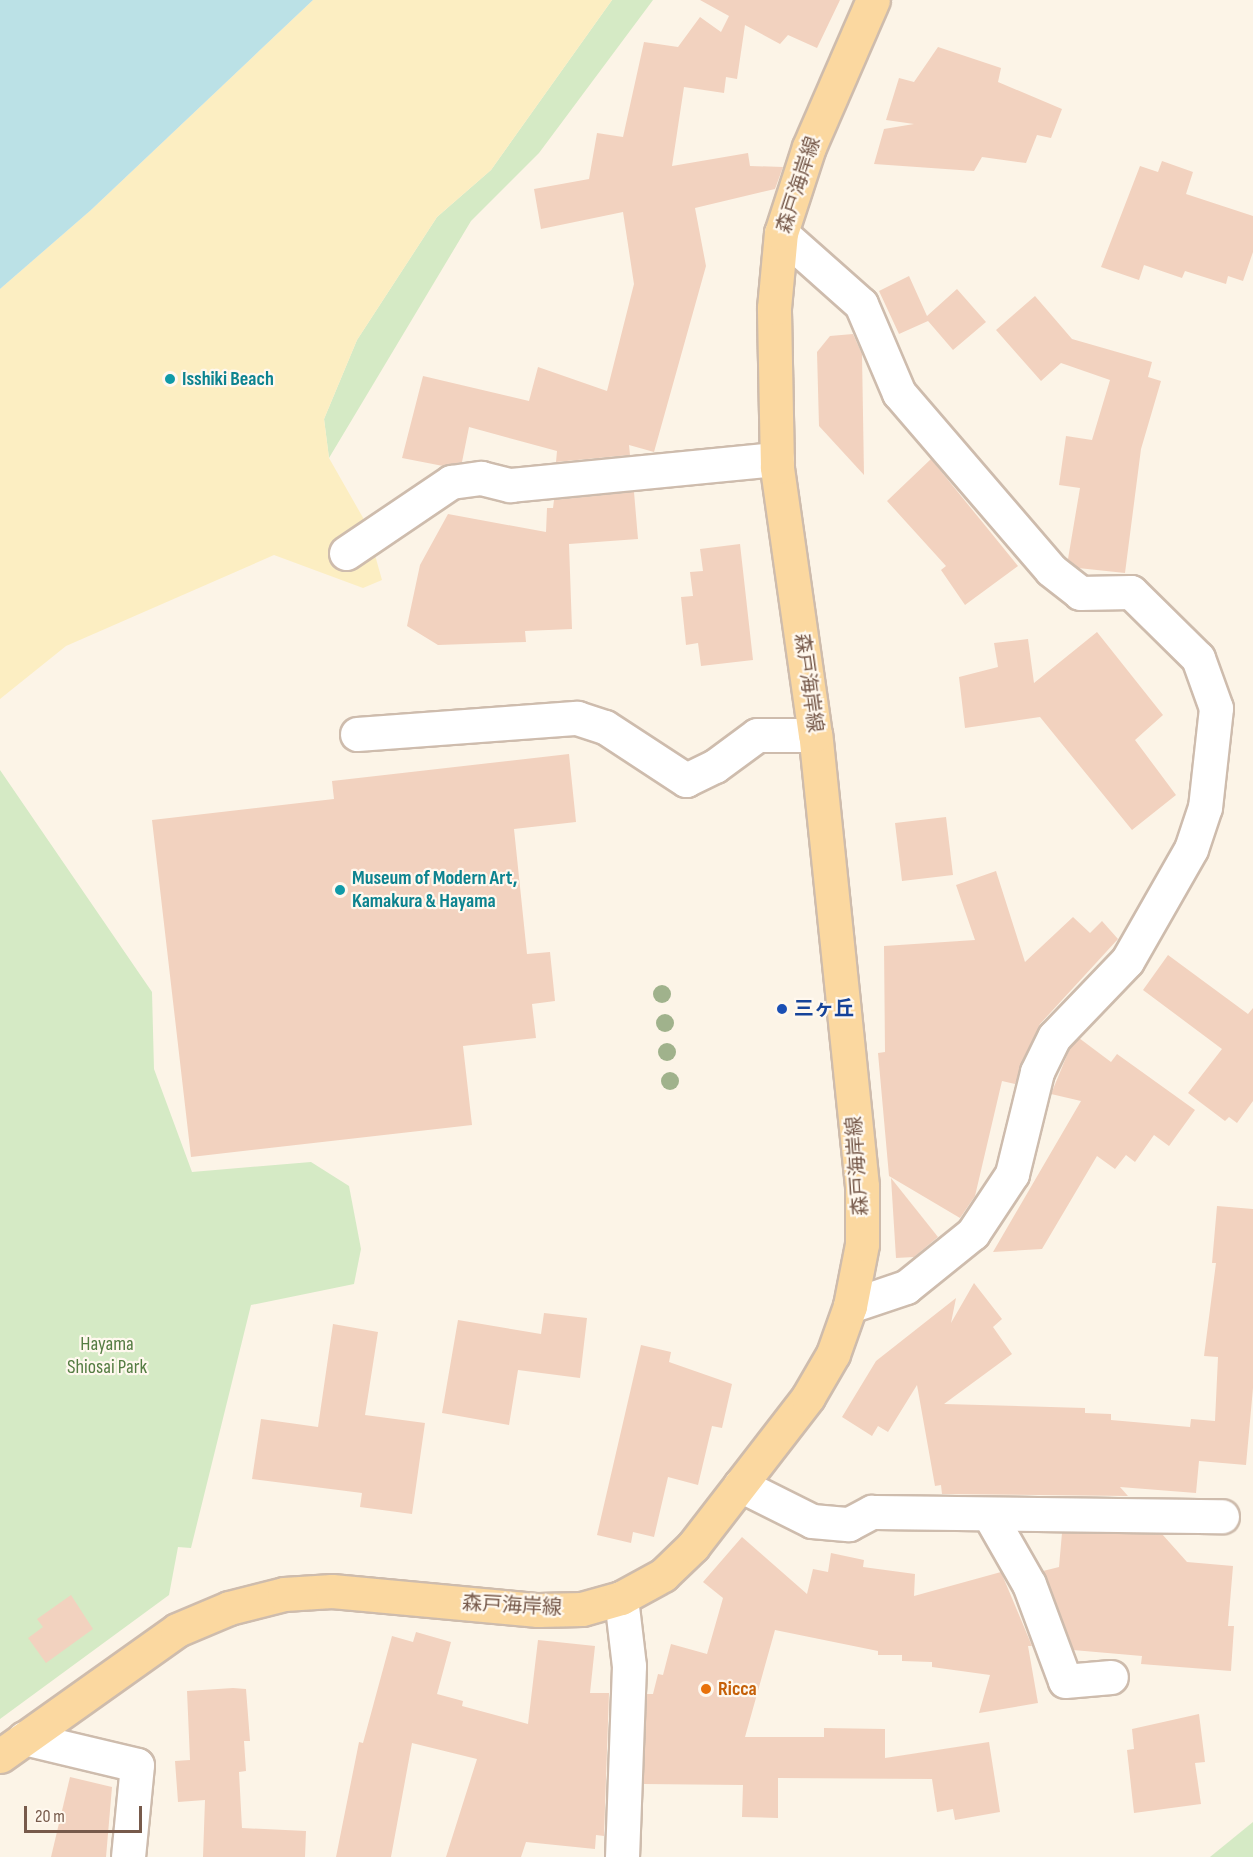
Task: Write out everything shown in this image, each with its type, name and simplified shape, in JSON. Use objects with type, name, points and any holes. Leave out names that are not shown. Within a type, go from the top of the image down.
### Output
[{"type":"main road","name":"森戸海岸線","points":[[12,1747],[177,1630],[229,1608],[284,1594],[332,1591],[538,1610],[582,1609],[621,1598],[663,1575],[740,1485],[808,1396],[833,1354],[850,1306],[862,1244],[862,1186],[815,735],[777,459],[774,308],[781,233],[809,147],[873,0]]},
{"type":"street","points":[[781,233],[861,304],[899,393],[1051,570],[1080,593],[1131,592],[1198,658],[1216,708],[1205,807],[1191,849],[1154,920],[1127,961],[1054,1037],[1038,1071],[1011,1174],[973,1233],[906,1287],[850,1306]]},
{"type":"street","points":[[346,553],[451,482],[481,478],[510,485],[777,459]]},
{"type":"street","points":[[357,734],[576,718],[605,727],[686,780],[715,766],[757,735],[815,735]]},
{"type":"street","points":[[740,1485],[812,1521],[849,1524],[872,1512],[990,1516],[1222,1516]]},
{"type":"street","points":[[990,1516],[1029,1584],[1065,1681],[1111,1677]]},
{"type":"street","points":[[621,1598],[629,1666],[622,1857]]},
{"type":"street","points":[[12,1747],[137,1765],[128,1857]]},
{"type":"green space","points":[[612,0],[653,0],[539,153],[471,221],[329,458],[324,419],[357,340],[437,217],[491,170]]},
{"type":"green space","name":"Hayama Shiosai Park","points":[[0,770],[152,992],[154,1069],[192,1172],[311,1162],[349,1186],[361,1249],[354,1284],[251,1305],[191,1548],[178,1547],[169,1595],[0,1719]]},
{"type":"green space","points":[[1253,1822],[1253,1857],[1210,1857]]},
{"type":"sand","name":"Isshiki Beach","points":[[313,0],[612,0],[491,170],[437,217],[357,340],[324,419],[329,458],[366,523],[382,580],[363,588],[274,555],[66,646],[0,699],[0,289],[91,210]]},
{"type":"water","points":[[0,0],[313,0],[91,210],[0,289]]},
{"type":"building","points":[[700,0],[840,0],[817,48],[788,35],[780,44],[745,25],[737,79],[726,77],[724,93],[684,87],[672,166],[748,153],[750,166],[783,167],[775,189],[695,208],[706,266],[654,452],[629,445],[630,455],[556,462],[557,451],[469,427],[462,462],[443,466],[402,458],[423,376],[529,401],[538,367],[607,391],[634,284],[623,212],[541,229],[534,189],[589,179],[597,133],[623,137],[644,42],[678,47],[700,17],[721,32],[729,16]]},
{"type":"building","points":[[938,47],[1001,68],[998,82],[1062,109],[1051,138],[1037,135],[1026,163],[982,157],[974,171],[874,164],[884,129],[914,124],[886,120],[899,78],[914,82]]},
{"type":"building","points":[[1162,161],[1193,172],[1186,194],[1253,216],[1253,252],[1243,281],[1228,276],[1226,284],[1185,271],[1182,278],[1144,265],[1139,280],[1101,267],[1140,166],[1158,172]]},
{"type":"building","points":[[909,276],[927,316],[957,289],[986,322],[953,350],[928,321],[899,334],[879,291]]},
{"type":"building","points":[[1035,296],[1072,339],[1152,362],[1148,377],[1161,381],[1141,449],[1125,573],[1078,568],[1068,559],[1080,488],[1059,485],[1066,436],[1092,440],[1110,380],[1061,363],[1041,381],[996,330]]},
{"type":"building","points":[[853,334],[862,354],[864,475],[819,426],[817,352],[830,336]]},
{"type":"building","points":[[931,459],[1018,566],[965,605],[941,570],[946,566],[887,501]]},
{"type":"building","points":[[634,492],[638,539],[569,544],[572,629],[525,631],[526,642],[438,645],[407,626],[420,565],[448,514],[546,532],[547,508],[553,508],[554,500]]},
{"type":"building","points":[[740,544],[753,660],[701,666],[698,643],[686,645],[681,597],[693,596],[690,572],[703,571],[700,549]]},
{"type":"building","points":[[1097,632],[1163,715],[1135,740],[1176,795],[1132,830],[1040,717],[965,728],[959,677],[998,667],[994,643],[1028,639],[1034,683]]},
{"type":"building","name":"Museum of Modern Art, Kamakura & Hayama","points":[[569,754],[576,822],[514,829],[527,954],[550,952],[555,1001],[532,1004],[536,1038],[463,1046],[472,1125],[191,1157],[152,820],[334,799],[332,781]]},
{"type":"building","points":[[946,817],[953,875],[902,881],[895,823]]},
{"type":"building","points":[[996,871],[1025,962],[1073,917],[1090,933],[1102,921],[1118,939],[1040,1024],[1015,1084],[1002,1081],[975,1196],[960,1218],[889,1176],[878,1053],[885,1052],[884,946],[975,940],[956,885]]},
{"type":"building","points":[[1168,955],[1248,1014],[1253,1008],[1253,1101],[1237,1123],[1229,1117],[1225,1121],[1188,1093],[1222,1049],[1143,990]]},
{"type":"building","points":[[1079,1038],[1111,1062],[1117,1054],[1195,1110],[1169,1146],[1154,1135],[1135,1162],[1126,1155],[1115,1169],[1097,1156],[1042,1249],[993,1252],[1081,1101],[1051,1094],[1070,1048]]},
{"type":"building","points":[[891,1178],[938,1237],[914,1257],[896,1258]]},
{"type":"building","points":[[1217,1206],[1253,1209],[1253,1388],[1246,1465],[1199,1461],[1196,1493],[1120,1487],[1128,1496],[942,1494],[941,1485],[935,1486],[917,1385],[888,1432],[878,1426],[872,1436],[842,1417],[876,1361],[956,1298],[951,1323],[974,1283],[1002,1319],[993,1327],[1012,1354],[944,1404],[1085,1408],[1085,1413],[1111,1414],[1111,1420],[1190,1427],[1191,1419],[1215,1421],[1218,1357],[1204,1356],[1216,1263],[1212,1263]]},
{"type":"building","points":[[544,1313],[587,1318],[580,1378],[518,1370],[509,1425],[442,1413],[458,1320],[541,1334]]},
{"type":"building","points":[[333,1324],[378,1332],[365,1415],[425,1423],[412,1514],[360,1507],[362,1493],[252,1479],[261,1419],[318,1427]]},
{"type":"building","points":[[641,1345],[671,1352],[669,1362],[732,1384],[722,1428],[712,1426],[698,1485],[668,1477],[654,1537],[633,1532],[631,1543],[597,1535]]},
{"type":"building","points":[[1062,1533],[1162,1534],[1187,1562],[1233,1566],[1228,1626],[1234,1626],[1231,1671],[1141,1664],[1142,1656],[1073,1650],[1043,1571],[1059,1567]]},
{"type":"building","points":[[742,1537],[807,1594],[813,1569],[828,1572],[831,1553],[864,1560],[863,1567],[915,1574],[914,1596],[1001,1572],[1032,1646],[1028,1646],[1038,1703],[979,1713],[990,1675],[932,1667],[932,1662],[902,1661],[902,1655],[878,1655],[878,1651],[775,1630],[745,1737],[824,1737],[824,1728],[885,1729],[885,1758],[989,1742],[1000,1812],[955,1820],[953,1809],[937,1812],[932,1779],[778,1778],[778,1818],[742,1817],[743,1785],[643,1784],[647,1694],[653,1694],[658,1674],[663,1675],[671,1644],[707,1654],[723,1598],[703,1582]]},
{"type":"building","points":[[71,1595],[93,1629],[46,1663],[28,1638],[43,1627],[37,1619]]},
{"type":"building","points":[[416,1632],[451,1642],[437,1694],[463,1701],[462,1706],[528,1724],[538,1640],[595,1646],[590,1693],[609,1693],[604,1836],[596,1835],[595,1849],[526,1842],[521,1857],[446,1857],[477,1759],[412,1743],[391,1857],[336,1857],[359,1742],[363,1743],[392,1636],[413,1642]]},
{"type":"building","points":[[246,1689],[250,1741],[244,1741],[246,1771],[239,1772],[242,1828],[306,1831],[305,1857],[203,1857],[205,1800],[178,1802],[175,1761],[190,1760],[187,1691]]},
{"type":"building","points":[[1199,1714],[1205,1762],[1195,1763],[1201,1804],[1134,1813],[1127,1750],[1134,1749],[1132,1729]]},
{"type":"building","points":[[70,1777],[112,1787],[106,1857],[51,1857]]},
{"type":"place","name":"Isshiki Beach","points":[[170,379]]},
{"type":"place","name":"Museum of Modern Art, Kamakura & Hayama","points":[[340,890]]},
{"type":"place","name":"三ヶ丘","points":[[782,1009]]},
{"type":"place","name":"Ricca","points":[[706,1689]]}]
